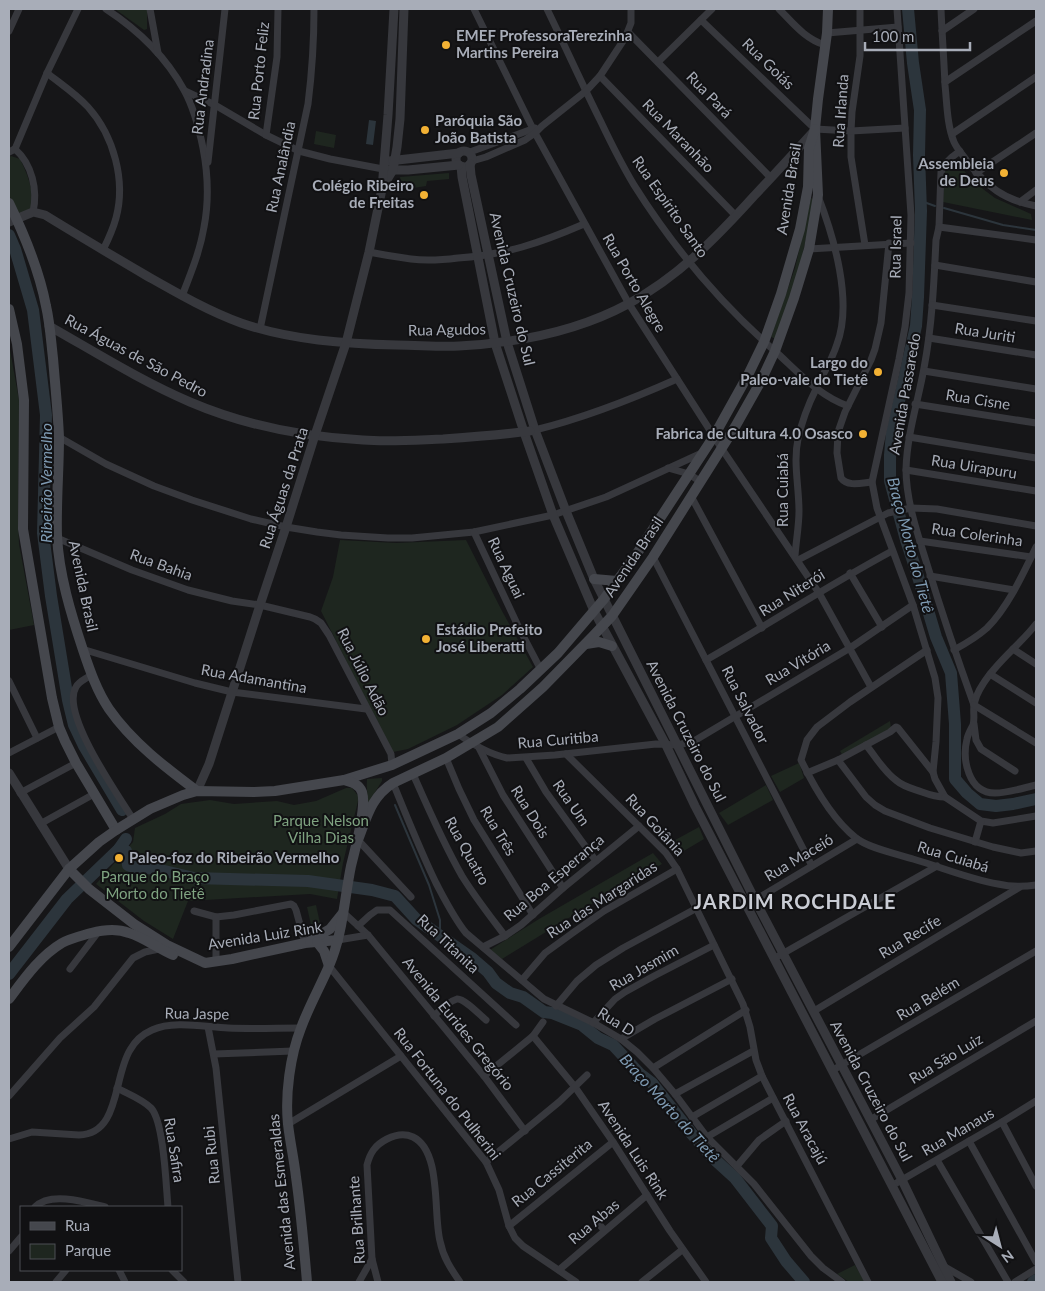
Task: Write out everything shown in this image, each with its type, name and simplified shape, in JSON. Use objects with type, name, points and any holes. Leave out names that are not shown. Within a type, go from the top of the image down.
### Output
[{"type":"main road","name":"Avenida Brasil","points":[[358,840],[379,794],[393,783],[475,745],[518,711],[612,616],[692,498],[761,381],[775,351],[809,249],[818,195],[815,129],[827,33],[828,9]]},
{"type":"main road","name":"Avenida Brasil","points":[[9,203],[13,220],[28,244],[46,306],[56,391],[59,437],[57,538],[63,575],[76,629],[91,676],[122,726],[156,759],[197,791],[275,791],[344,780],[392,765],[458,734],[491,713],[541,670],[604,599],[641,548],[714,436],[764,342],[781,294],[800,229],[808,187],[809,148],[815,129]]},
{"type":"main road","points":[[798,149],[804,151],[809,157]]},
{"type":"main road","points":[[9,309],[17,344],[24,400],[23,529],[52,698],[59,727],[76,763],[116,830]]},
{"type":"main road","points":[[594,578],[617,582]]},
{"type":"main road","points":[[586,644],[599,642],[612,646]]},
{"type":"main road","points":[[392,765],[393,783]]},
{"type":"main road","points":[[344,780],[356,784],[362,792],[363,802],[358,840]]},
{"type":"main road","points":[[9,947],[69,869],[99,842],[133,819],[166,802],[197,791]]},
{"type":"main road","name":"Avenida das Esmeraldas","points":[[307,1282],[288,1124],[289,1085],[294,1051],[301,1028],[329,966],[338,940],[351,867],[358,840]]},
{"type":"main road","name":"Avenida Luiz Rink","points":[[69,869],[78,880],[134,924],[167,945],[210,962],[305,944],[338,940]]},
{"type":"main road","points":[[305,944],[330,929],[344,912]]},
{"type":"main road","points":[[9,999],[34,968],[54,948],[71,939],[99,931],[127,932],[179,958],[210,962]]},
{"type":"main road","points":[[317,942],[324,950],[329,966]]},
{"type":"street","points":[[9,31],[19,9]]},
{"type":"street","points":[[13,220],[33,212],[36,201],[33,181],[23,160],[12,150],[78,9]]},
{"type":"street","points":[[106,9],[132,28],[158,54],[185,91],[196,119],[207,169],[208,190],[204,227],[198,252],[182,296]]},
{"type":"street","points":[[150,9],[158,54]]},
{"type":"street","name":"Rua Andradina","points":[[207,169],[225,9]]},
{"type":"street","name":"Rua Porto Feliz","points":[[266,135],[277,57],[278,9]]},
{"type":"street","name":"Rua Analândia","points":[[260,329],[308,104],[312,68],[314,9]]},
{"type":"street","name":"Rua Águas da Prata","points":[[197,791],[209,764],[314,435],[346,342],[369,252],[382,188],[394,9]]},
{"type":"street","points":[[393,170],[400,118],[404,9]]},
{"type":"street","name":"Rua Porto Alegre","points":[[474,9],[534,131],[628,304],[722,449],[796,558]]},
{"type":"street","name":"Rua Espírito Santo","points":[[547,9],[586,91],[634,184],[689,262],[764,342],[816,388],[846,405]]},
{"type":"street","points":[[383,166],[393,170],[408,170],[466,162],[486,157],[525,140],[586,91],[600,76],[628,32],[631,23],[631,9]]},
{"type":"street","points":[[658,62],[712,9]]},
{"type":"street","points":[[779,9],[808,37],[815,42],[825,45]]},
{"type":"street","name":"Rua Irlanda","points":[[860,9],[860,56],[851,131],[852,157],[865,245]]},
{"type":"street","name":"Rua Israel","points":[[872,482],[906,327],[909,292],[911,215],[897,9]]},
{"type":"street","points":[[940,9],[946,99],[955,143],[976,173],[984,181],[1005,196],[1036,206]]},
{"type":"street","points":[[942,30],[974,9]]},
{"type":"street","name":"Rua Goiás","points":[[701,20],[815,129]]},
{"type":"street","points":[[945,82],[1036,21]]},
{"type":"street","points":[[827,33],[898,28]]},
{"type":"street","name":"Rua Pará","points":[[628,32],[771,178]]},
{"type":"street","points":[[48,72],[88,108],[99,121],[111,145],[116,165],[119,201],[111,233],[103,250]]},
{"type":"street","name":"Rua Maranhão","points":[[600,76],[736,216]]},
{"type":"street","points":[[952,134],[1036,77]]},
{"type":"street","points":[[185,91],[215,105],[266,135],[299,151],[330,159],[372,167],[383,166],[394,160],[458,153],[465,150],[466,162]]},
{"type":"street","points":[[815,129],[851,131],[905,128]]},
{"type":"street","name":"Rua Agudos","points":[[33,212],[45,215],[182,296],[225,317],[260,329],[322,340],[369,344],[456,346],[507,342],[572,327],[628,304],[689,262],[736,216],[815,129]]},
{"type":"street","points":[[976,173],[1036,133]]},
{"type":"street","name":"Avenida Passaredo","points":[[960,151],[946,163],[942,172],[929,338],[924,371],[909,437],[906,470],[909,508],[954,650],[974,705]]},
{"type":"street","name":"Avenida Cruzeiro do Sul","points":[[466,162],[471,175],[507,342],[535,430],[594,578],[755,900],[814,1011],[837,1068],[892,1185],[942,1282]]},
{"type":"street","name":"Avenida Cruzeiro do Sul","points":[[466,162],[462,177],[495,343],[553,514],[594,611],[666,744],[775,958],[837,1068],[870,1120],[902,1180],[951,1282]]},
{"type":"street","name":"Rua Águas da Prata","points":[[382,188],[393,170]]},
{"type":"street","points":[[1020,202],[1036,190]]},
{"type":"street","name":"Rua Cuiabá","points":[[796,558],[799,511],[796,460],[798,440],[805,412],[838,342],[844,307],[842,281],[818,195]]},
{"type":"street","points":[[369,252],[425,260],[478,257],[534,244],[584,224]]},
{"type":"street","points":[[939,226],[1036,240]]},
{"type":"street","points":[[809,249],[910,243]]},
{"type":"street","points":[[889,244],[881,323],[876,342],[871,360],[846,405],[838,432],[837,453],[840,478],[847,484],[872,482],[877,508],[882,516],[892,551],[913,605],[935,678],[938,698],[933,772],[935,779],[944,794],[982,821],[993,822],[1036,816]]},
{"type":"street","points":[[935,265],[1036,282]]},
{"type":"street","points":[[932,305],[1036,321]]},
{"type":"street","name":"Rua Águas de São Pedro","points":[[49,326],[143,378],[195,404],[216,412],[280,430],[363,440],[467,438],[535,430],[613,407],[677,379]]},
{"type":"street","name":"Rua Juriti","points":[[929,338],[1036,355]]},
{"type":"street","points":[[924,371],[1036,389]]},
{"type":"street","name":"Rua Cisne","points":[[916,404],[1036,423]]},
{"type":"street","points":[[59,437],[106,464],[154,486],[243,516],[286,527],[341,535],[388,538],[412,538],[474,532],[566,511],[606,497],[704,452]]},
{"type":"street","points":[[909,437],[1036,458]]},
{"type":"street","points":[[668,468],[689,474],[701,482]]},
{"type":"street","name":"Rua Uirapuru","points":[[906,470],[1036,491]]},
{"type":"street","points":[[692,498],[762,628]]},
{"type":"street","points":[[871,687],[819,593],[796,558],[882,516],[909,508],[937,509],[1036,526]]},
{"type":"street","name":"Rua Aguai","points":[[474,532],[541,670]]},
{"type":"street","name":"Rua Bahia","points":[[57,538],[132,570],[188,590],[232,601],[260,605]]},
{"type":"street","name":"Rua Colerinha","points":[[920,541],[1031,557]]},
{"type":"street","points":[[954,650],[985,629],[1000,612],[1014,590],[1036,547]]},
{"type":"street","name":"Rua Niterói","points":[[706,660],[762,628],[850,573],[892,551]]},
{"type":"street","name":"Rua Salvador","points":[[653,557],[812,866]]},
{"type":"street","points":[[850,573],[882,627]]},
{"type":"street","points":[[930,576],[1014,590]]},
{"type":"street","name":"Rua Júlio Adão","points":[[260,605],[310,617],[321,623],[391,754],[392,765]]},
{"type":"street","name":"Rua Vitória","points":[[666,744],[678,745],[694,741],[850,648],[913,605]]},
{"type":"street","points":[[1015,771],[981,749],[976,740],[974,705],[980,690],[990,674],[1036,625]]},
{"type":"street","name":"Rua Adamantina","points":[[82,649],[232,692],[366,709]]},
{"type":"street","points":[[1013,649],[1036,664]]},
{"type":"street","name":"Rua Cuiabá","points":[[927,650],[871,687],[823,722],[810,735],[804,746],[801,760],[807,773],[828,807],[856,839],[875,847],[997,884],[1020,887],[1036,885]]},
{"type":"street","points":[[990,674],[1036,703]]},
{"type":"street","points":[[91,676],[76,686],[73,693],[74,707],[84,736],[93,754],[133,819]]},
{"type":"street","points":[[9,681],[37,738]]},
{"type":"street","points":[[974,705],[1036,743]]},
{"type":"street","points":[[974,722],[967,740],[966,758],[970,777],[977,786],[987,792],[994,793],[1036,785]]},
{"type":"street","points":[[9,753],[59,727]]},
{"type":"street","points":[[807,773],[838,760],[896,727],[933,772]]},
{"type":"street","name":"Rua Curitiba","points":[[458,734],[475,745],[501,757],[526,758],[666,744]]},
{"type":"street","name":"Rua Dois","points":[[475,745],[503,795],[563,888]]},
{"type":"street","points":[[866,745],[897,782],[938,797],[944,794]]},
{"type":"street","points":[[581,768],[586,752]]},
{"type":"street","name":"Rua Goiânia","points":[[566,754],[666,853],[678,868],[733,981]]},
{"type":"street","name":"Rua Três","points":[[446,758],[474,820],[533,914]]},
{"type":"street","name":"Rua Um","points":[[526,758],[546,792],[596,861]]},
{"type":"street","points":[[838,760],[866,797],[885,811],[930,828],[976,842],[1021,852],[1036,851]]},
{"type":"street","points":[[20,793],[76,763]]},
{"type":"street","name":"Avenida Luiz Rink","points":[[9,774],[69,869]]},
{"type":"street","name":"Rua Quatro","points":[[413,774],[442,840],[462,875],[505,936]]},
{"type":"street","name":"Rua D","points":[[393,783],[425,861],[442,895],[466,933],[544,999],[593,1023],[634,1049],[675,1094],[707,1137],[754,1184],[817,1262],[842,1282]]},
{"type":"street","points":[[40,824],[94,794]]},
{"type":"street","points":[[976,842],[982,821]]},
{"type":"street","name":"Rua Boa Esperança","points":[[483,947],[505,936],[521,925],[639,826]]},
{"type":"street","name":"Rua Maceió","points":[[755,900],[856,839]]},
{"type":"street","points":[[358,840],[411,897]]},
{"type":"street","points":[[775,958],[937,866]]},
{"type":"street","name":"Rua das Margaridas","points":[[522,980],[545,954],[574,932],[678,868]]},
{"type":"street","name":"Rua Recife","points":[[814,1011],[1020,887]]},
{"type":"street","points":[[194,911],[216,918],[291,904],[296,910],[305,944]]},
{"type":"street","points":[[556,1006],[582,977],[602,960],[697,908]]},
{"type":"street","name":"Rua Titanita","points":[[358,926],[377,910],[390,910],[516,1026]]},
{"type":"street","name":"Avenida Eurides Gregório","points":[[344,912],[368,936],[484,1076],[525,1131]]},
{"type":"street","points":[[210,962],[216,918]]},
{"type":"street","points":[[70,969],[99,931]]},
{"type":"street","points":[[338,940],[368,936]]},
{"type":"street","name":"Rua Jasmim","points":[[593,1023],[615,999],[625,992],[714,945]]},
{"type":"street","points":[[9,1096],[60,1038],[98,1002],[133,958],[140,953],[159,949]]},
{"type":"street","name":"Rua Belém","points":[[837,1068],[1036,951]]},
{"type":"street","name":"Rua Fortuna do Pulherini","points":[[329,966],[486,1162],[498,1190],[512,1234],[519,1242],[576,1282]]},
{"type":"street","points":[[621,1039],[655,1019],[733,981]]},
{"type":"street","name":"Rua Aracajú","points":[[733,981],[746,1010],[753,1051],[762,1076],[868,1282]]},
{"type":"street","points":[[434,1016],[460,999],[486,1020]]},
{"type":"street","points":[[653,1068],[746,1010]]},
{"type":"street","points":[[484,1076],[533,1036],[543,1022]]},
{"type":"street","name":"Rua São Luiz","points":[[870,1120],[1036,1022]]},
{"type":"street","name":"Rua Jaspe","points":[[9,1139],[32,1132],[87,1135],[101,1128],[107,1120],[130,1050],[143,1034],[150,1030],[165,1025],[254,1029],[301,1028]]},
{"type":"street","name":"Rua Rubi","points":[[208,1027],[214,1054],[238,1282]]},
{"type":"street","name":"Avenida Luis Rink","points":[[533,1036],[575,1087],[613,1142],[682,1250],[706,1282]]},
{"type":"street","points":[[214,1054],[294,1051]]},
{"type":"street","points":[[675,1094],[753,1051]]},
{"type":"street","points":[[288,1124],[401,1056]]},
{"type":"street","points":[[486,1162],[525,1131],[588,1075]]},
{"type":"street","points":[[692,1117],[762,1076]]},
{"type":"street","name":"Rua Safira","points":[[117,1088],[146,1104],[156,1115],[160,1128],[168,1206]]},
{"type":"street","points":[[707,1137],[773,1098]]},
{"type":"street","name":"Rua Manaus","points":[[892,1185],[1036,1103]]},
{"type":"street","points":[[737,1166],[759,1140],[786,1121]]},
{"type":"street","points":[[1002,1122],[1036,1186]]},
{"type":"street","name":"Rua Brilhante","points":[[378,1282],[372,1259],[367,1165],[374,1148],[386,1139],[403,1134],[419,1141],[428,1156],[433,1174],[439,1240],[446,1260],[460,1282]]},
{"type":"street","points":[[969,1141],[1036,1262]]},
{"type":"street","name":"Rua Cassiterita","points":[[509,1226],[613,1142]]},
{"type":"street","points":[[937,1160],[1008,1282]]},
{"type":"street","name":"Rua Abas","points":[[559,1270],[647,1195]]},
{"type":"street","points":[[40,1206],[46,1200],[58,1199],[84,1205]]},
{"type":"street","points":[[595,1219],[604,1230]]},
{"type":"street","points":[[9,1251],[20,1238]]},
{"type":"street","points":[[642,1282],[682,1250]]},
{"type":"street","points":[[359,1282],[372,1259]]},
{"type":"street","points":[[944,1267],[960,1280],[970,1282]]},
{"type":"street","points":[[1016,1282],[1036,1269]]},
{"type":"street","points":[[56,1282],[65,1271]]},
{"type":"street","points":[[173,1271],[175,1282]]},
{"type":"street","points":[[173,1271],[184,1282]]},
{"type":"green space","points":[[115,9],[147,9],[147,29],[144,30]]},
{"type":"green space","points":[[316,131],[336,135],[334,148],[314,144]]},
{"type":"green space","points":[[9,157],[20,159],[31,188],[33,207],[21,214],[12,203],[10,195],[8,172]]},
{"type":"green space","points":[[951,166],[959,166],[995,198],[1031,214],[1032,220],[943,202],[945,172]]},
{"type":"green space","points":[[449,173],[449,179],[427,181],[426,186],[401,190],[400,177]]},
{"type":"green space","points":[[811,198],[815,200],[799,269],[776,339],[771,337],[795,268]]},
{"type":"green space","points":[[9,344],[19,400],[19,544],[34,625],[9,630]]},
{"type":"green space","name":"Estádio Prefeito José Liberatti","points":[[340,540],[396,543],[466,540],[533,667],[502,695],[457,725],[408,749],[393,752],[321,611],[333,577]]},
{"type":"green space","points":[[890,721],[891,728],[843,756],[840,751]]},
{"type":"green space","points":[[799,763],[804,778],[780,792],[771,776]]},
{"type":"green space","points":[[382,778],[382,781],[368,803],[367,779]]},
{"type":"green space","points":[[766,785],[773,800],[728,825],[719,813]]},
{"type":"green space","points":[[346,788],[352,788],[359,797],[343,863],[337,899],[310,894],[188,901],[173,939],[144,921],[96,884],[133,842],[135,828],[181,804],[210,800],[234,804],[277,801],[294,805],[316,801]]},
{"type":"green space","points":[[699,827],[704,839],[677,855],[666,845]]},
{"type":"green space","points":[[653,853],[662,864],[590,905],[502,959],[490,950],[539,919]]},
{"type":"green space","points":[[316,905],[320,923],[311,925],[307,907]]},
{"type":"green space","points":[[855,1265],[865,1282],[849,1282],[837,1274]]},
{"type":"shaded area","points":[[369,120],[376,121],[373,145],[366,144]]},
{"type":"waterway","name":"Braço Morto do Tietê","points":[[908,9],[920,110],[921,211],[918,297],[916,326],[892,432],[890,481],[936,637],[951,673],[955,724],[955,779],[980,804],[996,806],[1036,799]]},
{"type":"waterway","points":[[921,201],[935,206]]},
{"type":"waterway","points":[[944,208],[1003,225],[1036,230]]},
{"type":"waterway","name":"Ribeirão Vermelho","points":[[9,235],[33,310],[46,415],[43,533],[68,700],[74,725],[84,746],[122,810]]},
{"type":"waterway","points":[[395,805],[429,885],[440,920],[440,935]]},
{"type":"waterway","name":"Ribeirão Vermelho","points":[[9,974],[67,899],[119,849],[126,839]]},
{"type":"waterway","name":"Braço Morto do Tietê","points":[[119,849],[126,851],[128,865],[139,869],[152,868],[194,878],[308,881],[372,890],[395,896],[416,919],[473,959],[488,972],[496,983],[510,993],[523,997],[544,1012],[552,1013],[582,1025],[598,1038],[613,1045],[640,1074],[652,1083],[691,1133],[713,1158],[735,1178],[772,1226],[771,1238],[786,1261],[804,1282]]},
{"type":"place","name":"EMEF ProfessoraTerezinha Martins Pereira","points":[[446,45]]},
{"type":"place","name":"Paróquia São João Batista","points":[[425,130]]},
{"type":"place","name":"Assembleia de Deus","points":[[1004,173]]},
{"type":"place","name":"Colégio Ribeiro de Freitas","points":[[424,195]]},
{"type":"place","name":"Largo do Paleo-vale do Tietê","points":[[878,372]]},
{"type":"place","name":"Fabrica de Cultura 4.0 Osasco","points":[[863,434]]},
{"type":"place","name":"Estádio Prefeito José Liberatti","points":[[426,639]]},
{"type":"place","name":"Paleo-foz do Ribeirão Vermelho","points":[[119,858]]},
{"type":"district","name":"JARDIM ROCHDALE","points":[[795,902]]},
{"type":"park label","name":"Parque Nelson Vilha Dias","points":[[321,830]]},
{"type":"park label","name":"Parque do Braço Morto do Tietê","points":[[155,886]]}]
